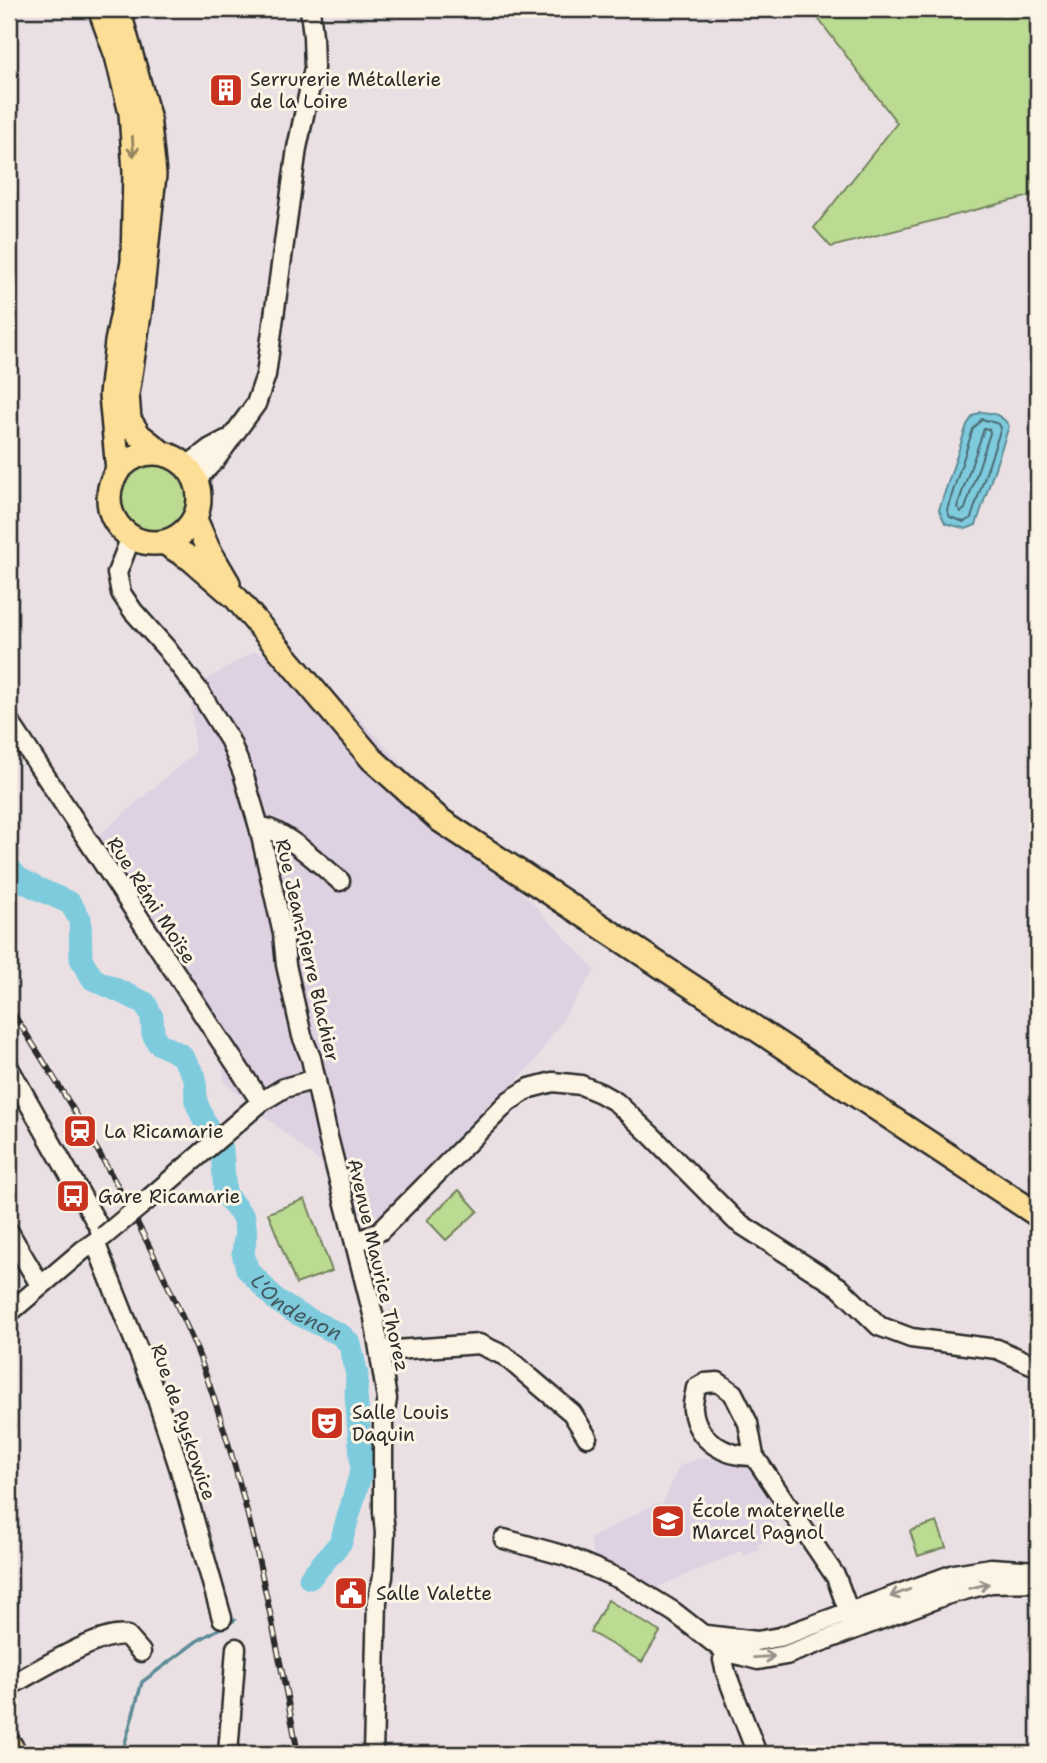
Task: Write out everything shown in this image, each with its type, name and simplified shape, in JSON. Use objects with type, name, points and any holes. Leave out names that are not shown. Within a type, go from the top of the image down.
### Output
[{"type":"main road","points":[[100,9],[117,56],[131,113],[135,172],[133,262],[117,342],[111,395],[118,471]]},
{"type":"main road","points":[[117,9],[148,116],[154,175],[140,307],[127,394],[129,420],[139,435],[191,473],[200,493],[195,519],[187,530],[164,543],[147,544],[131,537],[119,527],[109,500],[111,485],[118,471],[130,460],[145,454],[162,453]]},
{"type":"main road","points":[[195,519],[208,549],[236,598]]},
{"type":"main road","points":[[164,543],[191,559],[236,598],[372,759],[440,820],[1038,1215]]},
{"type":"main road","points":[[9,1744],[15,1754]]},
{"type":"street","points":[[191,473],[216,459],[256,404],[266,375],[298,148],[314,68],[310,9]]},
{"type":"street","name":"Rue Jean-Pierre Blachier","points":[[9,1313],[145,1202],[261,1102],[284,1088],[316,1079],[302,1036],[259,827],[243,773],[230,741],[214,713],[121,593],[117,573],[131,537]]},
{"type":"street","name":"Rue Rémi Moïse","points":[[9,721],[261,1102]]},
{"type":"street","name":"Rue Jean-Pierre Blachier","points":[[259,827],[271,828],[293,845],[304,849],[340,881]]},
{"type":"street","name":"Rue de Pyskowice","points":[[9,1068],[100,1239],[154,1390],[222,1618]]},
{"type":"street","name":"Avenue Maurice Thorez","points":[[316,1079],[381,1351],[387,1399],[383,1423],[385,1533],[383,1577],[377,1600],[373,1754]]},
{"type":"street","points":[[355,1243],[380,1231],[509,1101],[530,1088],[553,1082],[581,1084],[616,1102],[736,1221],[839,1287],[879,1326],[911,1338],[998,1349],[1038,1367]]},
{"type":"street","points":[[9,1232],[40,1285]]},
{"type":"street","points":[[381,1351],[479,1345],[489,1348],[505,1356],[572,1413],[587,1437]]},
{"type":"street","points":[[754,1456],[836,1577],[855,1629]]},
{"type":"street","points":[[505,1539],[566,1556],[622,1580],[674,1612],[702,1635],[758,1660],[786,1655],[946,1595],[991,1583],[1038,1582]]},
{"type":"street","points":[[725,1645],[780,1637],[954,1574],[991,1569],[1038,1571]]},
{"type":"street","points":[[9,1686],[110,1635],[127,1636],[141,1652]]},
{"type":"street","points":[[725,1645],[726,1673],[754,1746]]},
{"type":"street","points":[[228,1754],[236,1648]]},
{"type":"shaded area","points":[[255,651],[327,684],[595,970],[533,1064],[383,1216],[335,1210],[321,1163],[225,1083],[222,1062],[84,848],[195,752],[190,689]]},
{"type":"shaded area","points":[[700,1458],[727,1458],[753,1469],[771,1498],[771,1515],[779,1535],[757,1545],[759,1550],[744,1556],[741,1551],[653,1589],[594,1557],[590,1539],[655,1504],[663,1503],[679,1466]]},
{"type":"green space","points":[[811,9],[1038,9],[1038,194],[831,247],[814,228],[897,123]]},
{"type":"green space","points":[[155,459],[170,462],[187,476],[194,498],[191,513],[177,530],[155,537],[140,534],[123,520],[116,498],[119,483],[133,466]]},
{"type":"green space","points":[[459,1190],[478,1211],[446,1240],[427,1220]]},
{"type":"green space","points":[[305,1199],[332,1271],[296,1284],[268,1213]]},
{"type":"green space","points":[[937,1522],[946,1547],[918,1556],[910,1531]]},
{"type":"green space","points":[[608,1600],[660,1632],[642,1662],[590,1632]]},
{"type":"water","points":[[981,412],[997,415],[1009,426],[976,525],[966,529],[945,523],[939,510],[967,425],[973,416]]},
{"type":"waterway","points":[[9,868],[18,878],[70,903],[80,919],[81,959],[93,979],[145,1003],[152,1017],[153,1034],[158,1043],[181,1055],[195,1077],[196,1102],[210,1134]]},
{"type":"waterway","name":"L'Ondenon","points":[[222,1149],[225,1194],[244,1218],[246,1233],[243,1253],[247,1269],[277,1301],[341,1335],[350,1344],[357,1375],[362,1469],[341,1542],[310,1578]]},
{"type":"waterway","name":"L'Ondenon","points":[[122,1754],[142,1682],[197,1641],[235,1620]]},
{"type":"railway","points":[[9,1007],[77,1115],[119,1189],[158,1264],[197,1351],[219,1413],[246,1508],[297,1748]]},
{"type":"place","name":"Serrurerie Métallerie de la Loire","points":[[226,90]]},
{"type":"place","name":"La Ricamarie","points":[[80,1131]]},
{"type":"place","name":"Gare Ricamarie","points":[[73,1196]]},
{"type":"place","name":"Salle Louis Daquin","points":[[327,1423]]},
{"type":"place","name":"École maternelle Marcel Pagnol","points":[[668,1521]]},
{"type":"place","name":"Salle Valette","points":[[351,1593]]}]
